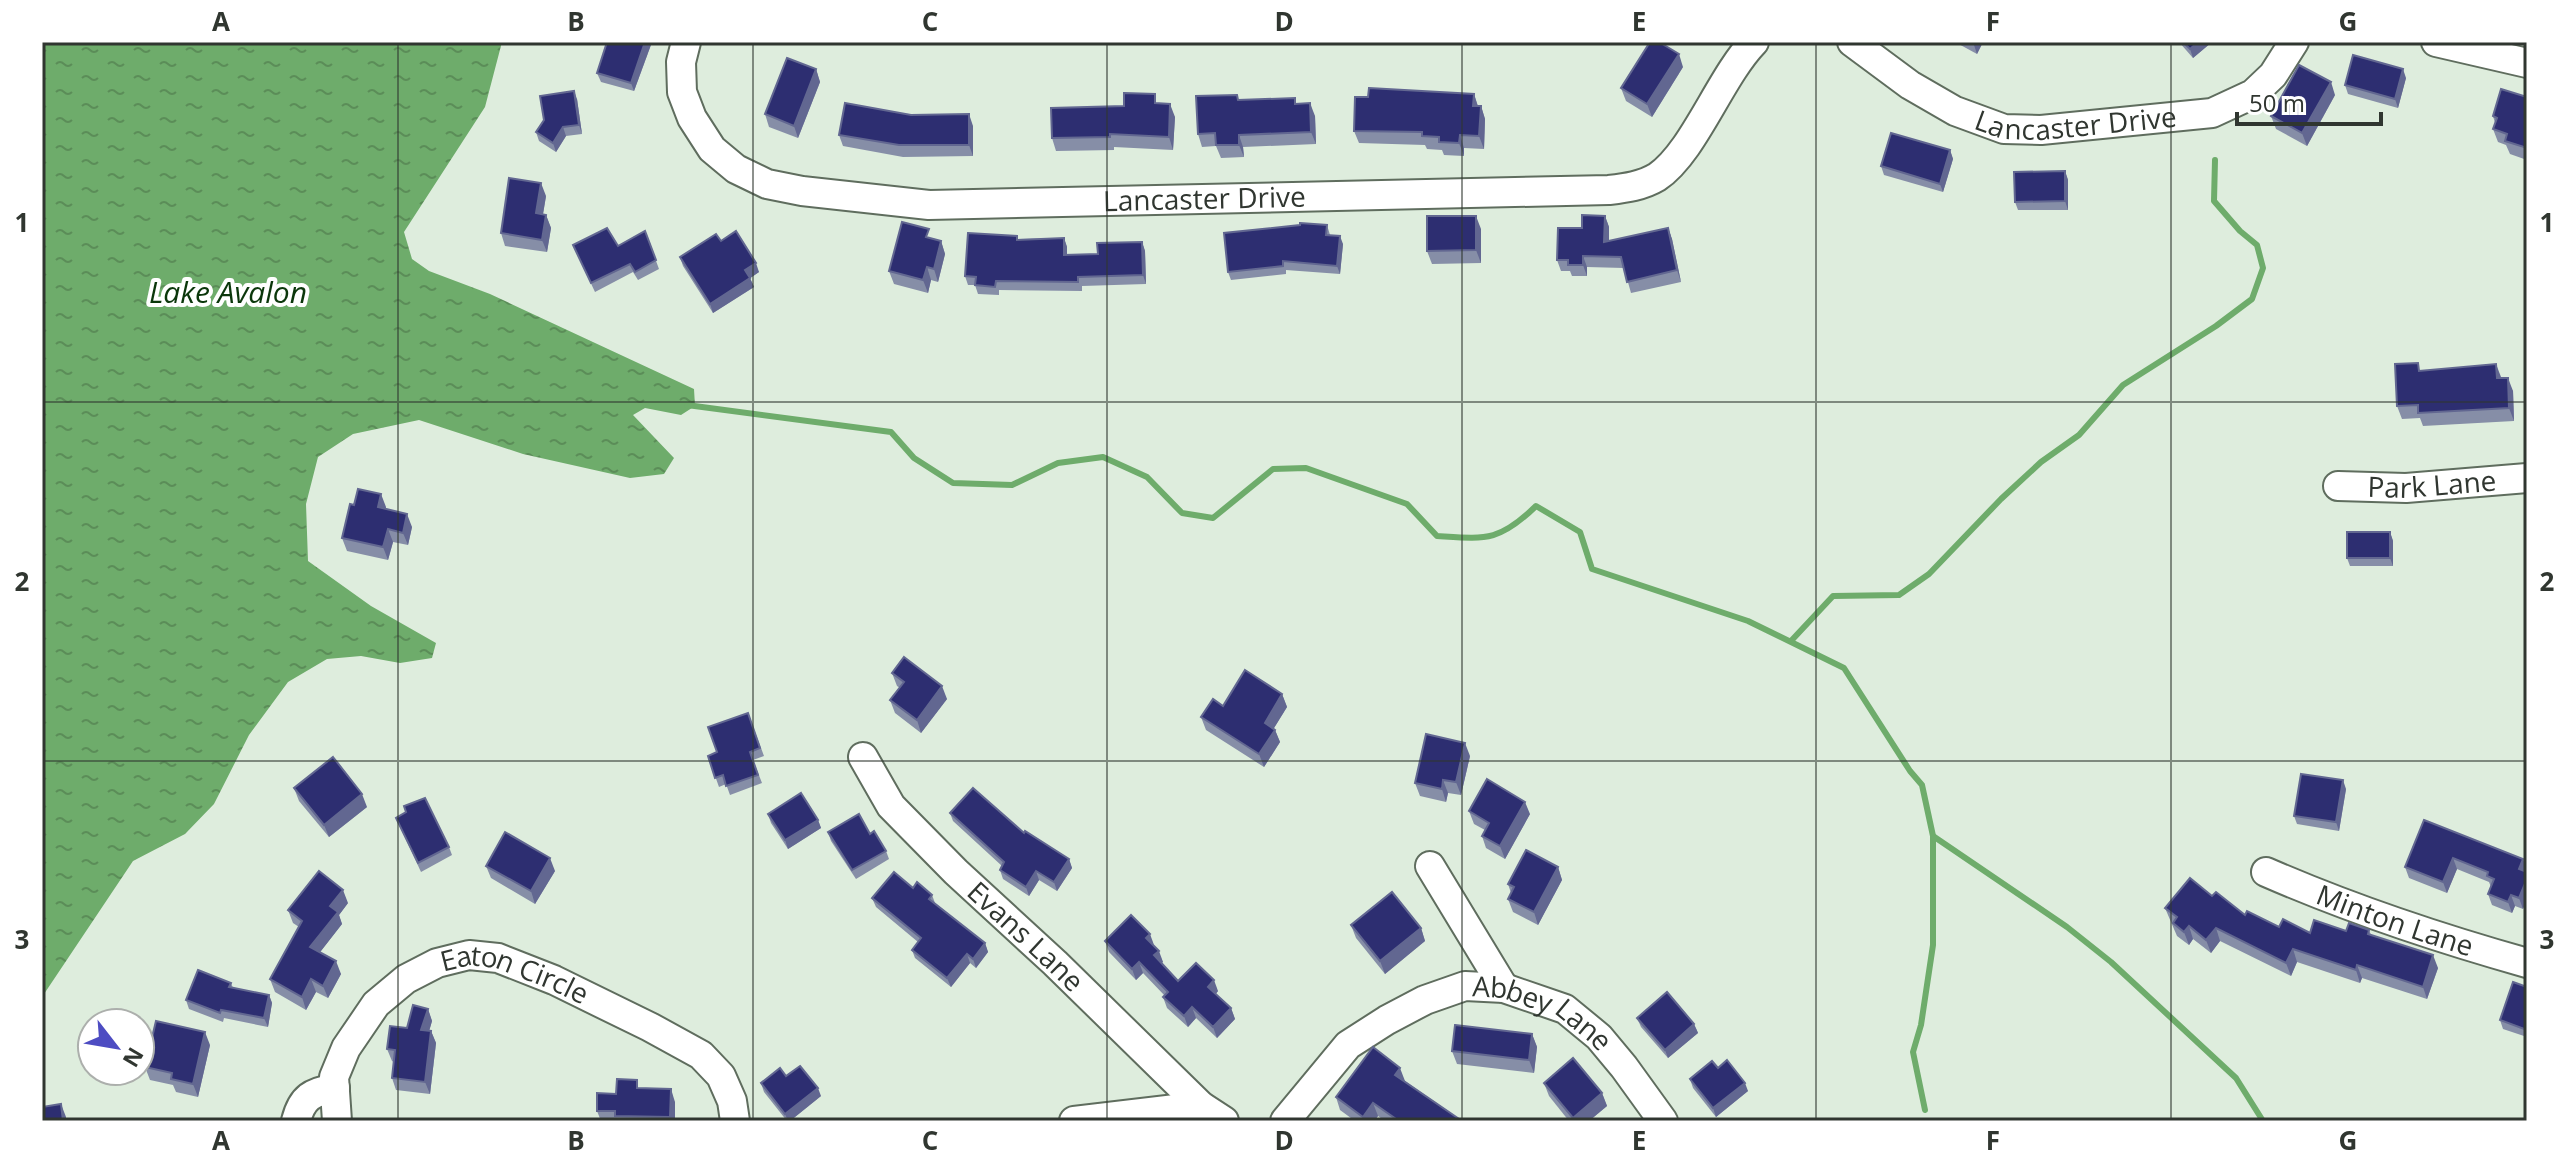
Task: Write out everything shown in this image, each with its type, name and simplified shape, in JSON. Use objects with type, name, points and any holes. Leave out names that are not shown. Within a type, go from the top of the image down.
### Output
[{"type":"street","name":"Lancaster Drive","points":[[686,42],[681,62],[682,92],[692,118],[712,149],[736,169],[767,184],[790,189],[929,205],[1594,191],[1636,187],[1658,176],[1675,158],[1741,56],[1754,42]]},
{"type":"street","name":"Lancaster Drive","points":[[1852,42],[1910,85],[1955,111],[2004,129],[2041,130],[2212,113],[2253,94],[2273,75],[2294,42]]},
{"type":"street","points":[[2436,42],[2527,63]]},
{"type":"street","name":"Park Lane","points":[[2338,486],[2406,488],[2527,478]]},
{"type":"street","name":"Evans Lane","points":[[863,757],[891,806],[956,872],[1212,1114]]},
{"type":"street","points":[[1430,866],[1504,988]]},
{"type":"street","name":"Minton Lane","points":[[2266,872],[2431,936],[2527,963]]},
{"type":"street","name":"Eaton Circle","points":[[337,1121],[334,1077],[346,1048],[376,1004],[406,979],[437,963],[469,955],[498,958],[554,980],[701,1055],[721,1076],[732,1101],[735,1121]]},
{"type":"street","name":"Abbey Lane","points":[[1285,1121],[1348,1045],[1425,1000],[1465,986],[1504,988],[1565,1009],[1599,1037],[1663,1121]]},
{"type":"street","points":[[296,1121],[304,1101],[315,1092],[335,1088]]},
{"type":"street","points":[[1074,1121],[1212,1114]]},
{"type":"water","name":"Lake Avalon","points":[[42,42],[502,42],[485,107],[404,232],[412,259],[429,271],[490,294],[694,389],[695,406],[681,415],[645,408],[633,415],[674,458],[664,474],[630,478],[523,454],[419,420],[353,434],[318,457],[306,504],[308,561],[371,606],[436,643],[432,658],[400,663],[361,656],[327,659],[288,682],[249,735],[214,804],[185,834],[133,861],[42,997]]},
{"type":"building","points":[[607,42],[645,42],[631,83],[597,73]]},
{"type":"building","points":[[1650,42],[1659,42],[1679,54],[1647,104],[1621,88]]},
{"type":"building","points":[[2183,42],[2198,42],[2190,49]]},
{"type":"building","points":[[2353,55],[2403,69],[2395,99],[2345,85]]},
{"type":"building","points":[[787,58],[816,69],[794,126],[765,114]]},
{"type":"building","points":[[2299,65],[2331,82],[2302,133],[2271,116]]},
{"type":"building","points":[[1369,88],[1474,94],[1473,106],[1481,106],[1479,136],[1460,135],[1459,143],[1439,142],[1439,137],[1422,136],[1422,132],[1354,131],[1355,97],[1368,97]]},
{"type":"building","points":[[2501,89],[2527,97],[2527,148],[2505,141],[2507,134],[2493,129],[2497,118],[2493,116]]},
{"type":"building","points":[[574,91],[579,125],[563,127],[553,143],[536,132],[544,120],[540,96]]},
{"type":"building","points":[[1124,93],[1155,94],[1155,103],[1170,104],[1169,137],[1110,134],[1110,137],[1052,138],[1051,108],[1124,106]]},
{"type":"building","points":[[1237,95],[1238,100],[1295,98],[1295,104],[1310,103],[1311,132],[1239,135],[1239,145],[1216,145],[1215,133],[1198,134],[1196,96]]},
{"type":"building","points":[[845,103],[911,115],[969,114],[969,145],[899,145],[839,135]]},
{"type":"building","points":[[1891,133],[1950,150],[1940,184],[1881,166]]},
{"type":"building","points":[[2065,171],[2065,201],[2015,202],[2014,172]]},
{"type":"building","points":[[509,178],[541,183],[536,213],[546,215],[542,240],[501,233]]},
{"type":"building","points":[[1582,215],[1605,216],[1604,242],[1668,228],[1677,270],[1627,282],[1621,257],[1583,256],[1583,265],[1568,265],[1568,260],[1557,260],[1558,228],[1582,228]]},
{"type":"building","points":[[1427,216],[1476,216],[1476,250],[1427,251]]},
{"type":"building","points":[[902,222],[929,229],[926,237],[941,241],[934,269],[927,267],[923,280],[889,271]]},
{"type":"building","points":[[1300,223],[1327,225],[1326,235],[1340,236],[1337,266],[1283,261],[1283,266],[1228,272],[1224,233]]},
{"type":"building","points":[[607,228],[618,246],[645,231],[656,260],[635,272],[630,264],[591,283],[573,245]]},
{"type":"building","points":[[736,231],[756,263],[745,270],[750,278],[710,304],[680,257],[716,234],[721,241]]},
{"type":"building","points":[[968,233],[1017,236],[1017,240],[1064,238],[1064,255],[1098,254],[1097,243],[1142,242],[1143,275],[1078,277],[1078,282],[996,281],[995,287],[975,285],[976,277],[965,276]]},
{"type":"building","points":[[2418,363],[2419,371],[2496,364],[2497,378],[2508,378],[2509,408],[2418,413],[2418,405],[2397,406],[2395,364]]},
{"type":"building","points":[[358,489],[381,494],[378,507],[407,514],[403,533],[388,529],[383,547],[342,538],[350,504],[354,505]]},
{"type":"building","points":[[2347,532],[2390,532],[2390,558],[2347,558]]},
{"type":"building","points":[[904,657],[942,686],[917,720],[890,700],[904,682],[892,673]]},
{"type":"building","points":[[1245,670],[1282,694],[1265,723],[1275,730],[1259,754],[1201,717],[1213,699],[1223,706]]},
{"type":"building","points":[[748,713],[760,748],[750,752],[758,775],[726,786],[723,775],[715,778],[708,756],[717,752],[708,727]]},
{"type":"building","points":[[1426,734],[1465,743],[1456,782],[1443,780],[1442,789],[1415,783]]},
{"type":"building","points":[[333,757],[362,794],[324,825],[294,788]]},
{"type":"building","points":[[2301,774],[2343,780],[2336,822],[2294,816]]},
{"type":"building","points":[[1487,779],[1525,802],[1500,846],[1482,836],[1489,823],[1469,811]]},
{"type":"building","points":[[973,788],[1024,833],[1069,859],[1054,882],[1036,871],[1026,887],[1000,870],[1004,862],[950,813]]},
{"type":"building","points":[[801,793],[818,820],[785,840],[768,814]]},
{"type":"building","points":[[425,798],[449,847],[418,863],[396,818],[406,812],[404,806]]},
{"type":"building","points":[[859,814],[870,834],[874,831],[886,851],[852,870],[828,832]]},
{"type":"building","points":[[2424,820],[2523,859],[2519,869],[2527,872],[2527,879],[2519,898],[2511,895],[2508,902],[2488,894],[2494,879],[2487,876],[2488,872],[2453,858],[2443,882],[2405,867]]},
{"type":"building","points":[[505,832],[550,858],[531,891],[486,866]]},
{"type":"building","points":[[1526,850],[1558,867],[1534,912],[1508,899],[1514,887],[1508,884]]},
{"type":"building","points":[[319,871],[343,890],[330,906],[338,912],[310,947],[336,961],[323,986],[311,979],[302,997],[270,979],[302,921],[288,910]]},
{"type":"building","points":[[894,872],[913,888],[917,882],[932,895],[929,899],[985,943],[973,959],[967,954],[947,978],[912,950],[921,938],[872,898]]},
{"type":"building","points":[[2190,878],[2212,896],[2216,892],[2245,915],[2247,911],[2279,927],[2283,919],[2310,933],[2314,920],[2346,931],[2349,923],[2369,930],[2368,934],[2433,955],[2423,987],[2357,965],[2356,970],[2293,949],[2286,963],[2216,928],[2206,940],[2189,926],[2184,932],[2173,923],[2177,917],[2165,908]]},
{"type":"building","points":[[1392,892],[1421,928],[1380,961],[1351,925]]},
{"type":"building","points":[[1131,915],[1150,934],[1146,938],[1159,951],[1154,955],[1178,981],[1196,963],[1214,980],[1208,987],[1231,1008],[1213,1027],[1192,1007],[1184,1016],[1163,997],[1168,992],[1139,962],[1132,969],[1105,941]]},
{"type":"building","points":[[198,970],[231,983],[229,987],[269,995],[264,1018],[221,1010],[220,1013],[186,1000]]},
{"type":"building","points":[[2513,982],[2527,987],[2527,1030],[2500,1020]]},
{"type":"building","points":[[1667,992],[1694,1024],[1665,1050],[1637,1018]]},
{"type":"building","points":[[413,1005],[428,1009],[421,1030],[431,1031],[425,1082],[392,1078],[395,1050],[387,1049],[390,1026],[407,1028]]},
{"type":"building","points":[[156,1021],[205,1032],[193,1084],[171,1079],[172,1073],[156,1069]]},
{"type":"building","points":[[1455,1025],[1532,1034],[1529,1060],[1452,1051]]},
{"type":"building","points":[[1373,1047],[1400,1068],[1395,1075],[1462,1121],[1399,1121],[1373,1103],[1363,1117],[1336,1097]]},
{"type":"building","points":[[1573,1058],[1602,1093],[1573,1118],[1544,1083]]},
{"type":"building","points":[[1727,1060],[1745,1083],[1713,1108],[1690,1079],[1712,1061],[1718,1068]]},
{"type":"building","points":[[800,1066],[818,1088],[785,1114],[761,1083],[780,1068],[786,1076]]},
{"type":"building","points":[[617,1079],[637,1080],[637,1088],[671,1089],[670,1117],[615,1116],[615,1111],[597,1111],[597,1093],[616,1094]]},
{"type":"building","points":[[61,1104],[63,1121],[42,1121],[42,1107]]},
{"type":"waterway","points":[[1791,641],[1833,596],[1899,595],[1929,574],[2001,499],[2041,462],[2079,435],[2123,385],[2216,326],[2252,299],[2263,268],[2257,245],[2214,201],[2215,160]]},
{"type":"waterway","points":[[687,405],[891,432],[914,458],[953,483],[1012,485],[1058,463],[1103,457],[1147,477],[1182,513],[1213,518],[1273,469],[1306,468],[1407,504],[1437,536],[1491,536],[1512,526],[1536,506],[1580,532],[1592,569],[1748,621],[1844,668],[1922,785],[1933,836],[2067,927],[2111,962],[2236,1078],[2263,1121]]},
{"type":"waterway","points":[[1925,1110],[1913,1052],[1921,1025],[1933,945],[1933,836]]}]
